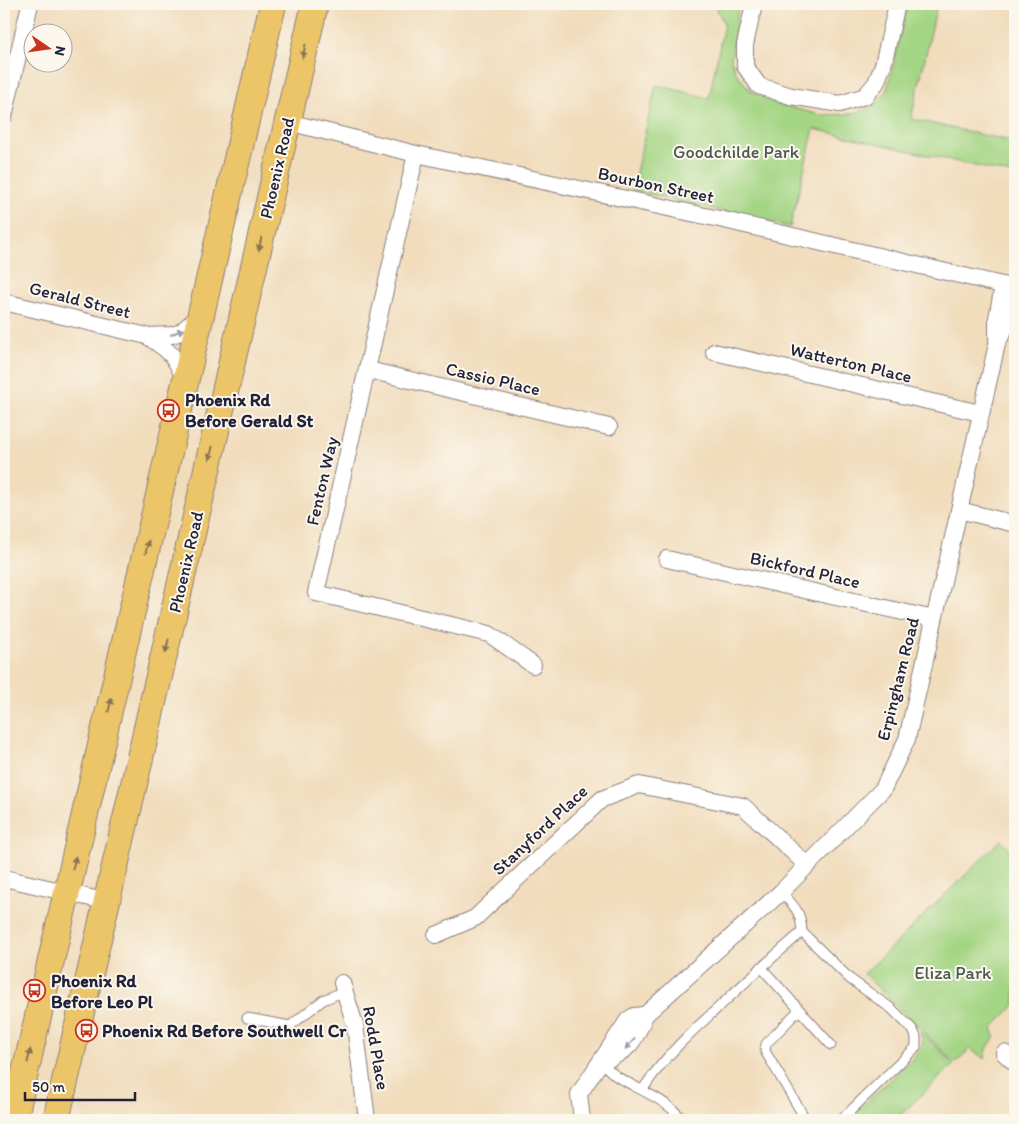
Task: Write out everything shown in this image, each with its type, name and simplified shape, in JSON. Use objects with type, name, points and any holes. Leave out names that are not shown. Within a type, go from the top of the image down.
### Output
[{"type":"main road","points":[[14,1120],[273,4]]},
{"type":"main road","name":"Phoenix Road","points":[[56,1120],[315,4]]},
{"type":"street","points":[[4,116],[8,76],[30,4]]},
{"type":"street","points":[[754,4],[744,45],[745,66],[759,86],[791,96],[840,104],[865,96],[876,83],[883,65],[897,4]]},
{"type":"street","name":"Bourbon Street","points":[[288,122],[416,154],[724,220],[1011,289]]},
{"type":"street","name":"Fenton Way","points":[[416,154],[316,592],[489,634],[533,664]]},
{"type":"street","name":"Erpingham Road","points":[[582,1120],[580,1094],[602,1062],[621,1054],[635,1039],[644,1015],[781,892],[883,789],[907,739],[997,344],[996,318],[1011,289]]},
{"type":"street","name":"Gerald Street","points":[[4,302],[147,336],[172,335],[181,332],[201,314]]},
{"type":"street","name":"Gerald Street","points":[[147,336],[167,349],[175,357],[185,381]]},
{"type":"street","name":"Watterton Place","points":[[714,352],[980,413]]},
{"type":"street","name":"Cassio Place","points":[[368,370],[609,427]]},
{"type":"street","points":[[959,510],[1015,524]]},
{"type":"street","name":"Bickford Place","points":[[667,559],[934,619]]},
{"type":"street","name":"Stanyford Place","points":[[436,935],[475,918],[602,798],[639,786],[743,806],[808,865]]},
{"type":"street","points":[[4,878],[108,902]]},
{"type":"street","name":"Rodd Place","points":[[344,987],[355,1025],[367,1120]]},
{"type":"lane","points":[[781,892],[796,907],[802,919],[802,932],[850,979],[892,1009],[913,1030],[916,1036],[916,1047],[841,1120]]},
{"type":"lane","points":[[643,1089],[657,1068],[675,1047],[802,932]]},
{"type":"lane","points":[[761,968],[830,1045]]},
{"type":"lane","points":[[247,1018],[290,1026],[323,1000],[344,987]]},
{"type":"lane","points":[[799,1010],[766,1044],[765,1051],[806,1120]]},
{"type":"lane","points":[[602,1062],[615,1075],[643,1089],[676,1111],[682,1120]]},
{"type":"green space","name":"Goodchilde Park","points":[[717,4],[735,4],[738,10],[731,59],[736,73],[751,91],[777,104],[820,115],[851,114],[872,107],[886,93],[908,4],[936,10],[911,119],[1015,142],[1015,175],[814,129],[790,227],[632,190],[656,85],[709,98],[724,24],[716,8]]},
{"type":"green space","name":"Eliza Park","points":[[1001,840],[1015,855],[1015,1005],[992,1028],[995,1036],[987,1049],[985,1059],[970,1049],[955,1063],[864,974]]},
{"type":"green space","points":[[920,1031],[954,1064],[895,1120],[848,1120],[916,1055],[923,1043]]},
{"type":"place","name":"Phoenix Rd Before Gerald St","points":[[169,410]]},
{"type":"place","name":"Phoenix Rd Before Leo Pl","points":[[35,991]]},
{"type":"place","name":"Phoenix Rd Before Southwell Cr","points":[[86,1031]]}]
